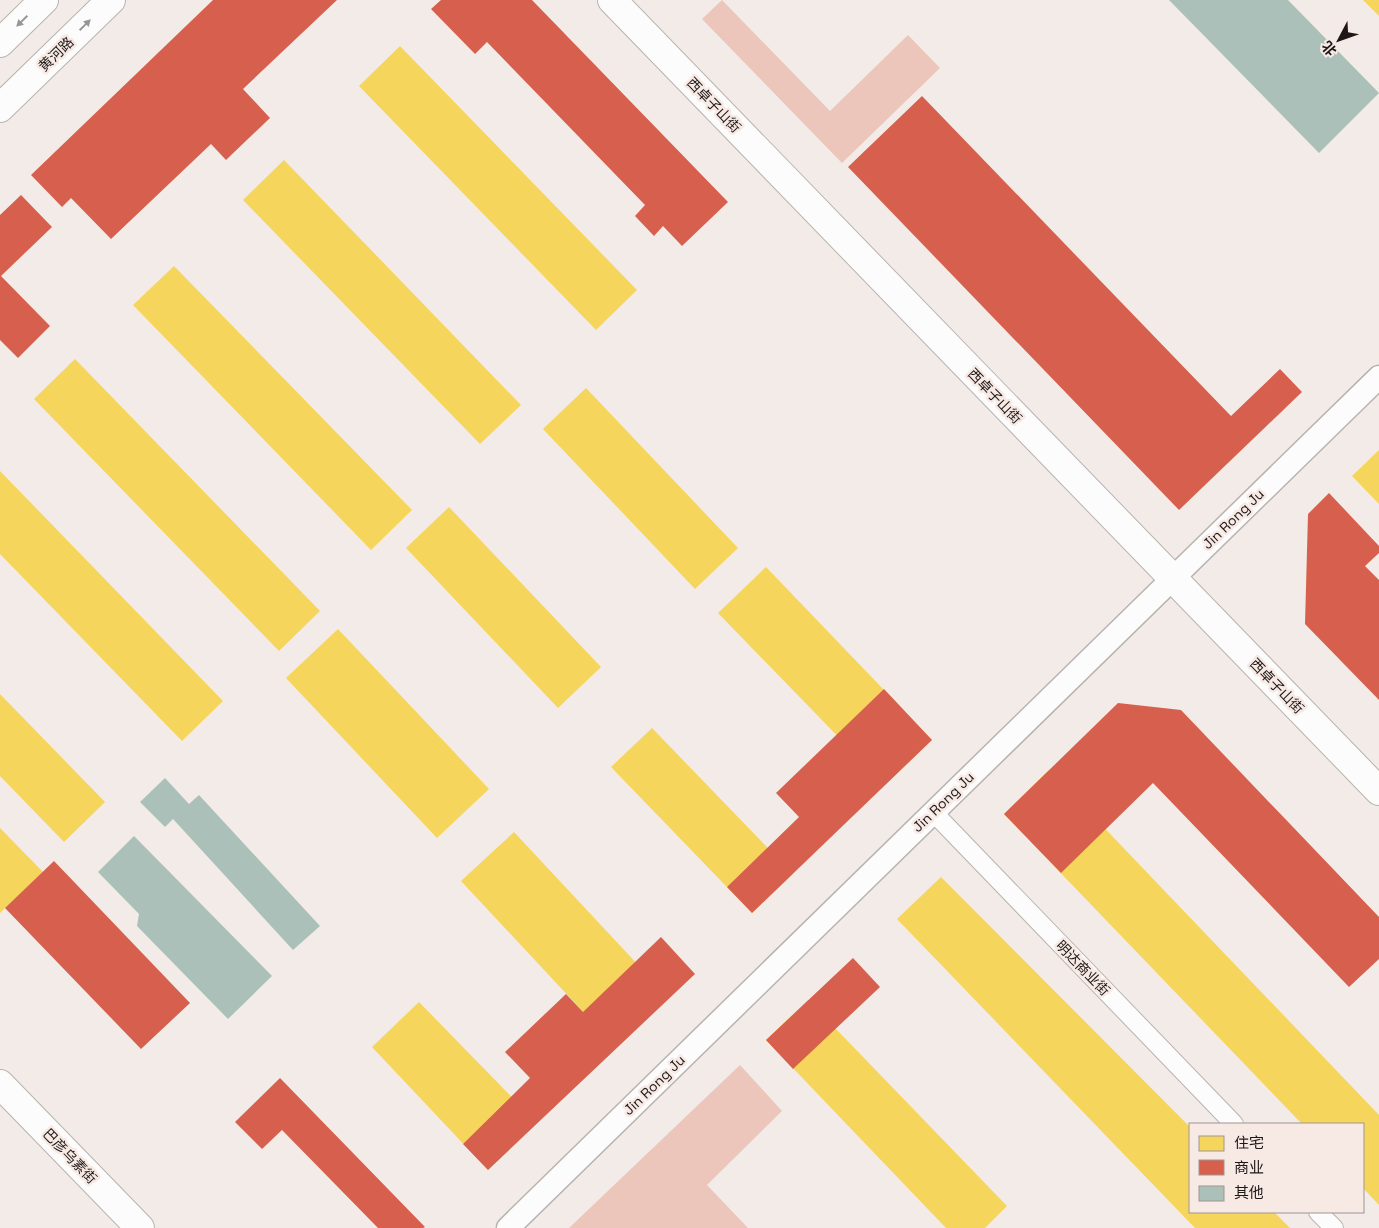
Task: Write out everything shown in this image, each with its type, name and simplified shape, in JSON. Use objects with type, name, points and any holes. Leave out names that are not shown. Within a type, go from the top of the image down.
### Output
[{"type":"street","points":[[0,43],[44,0]]},
{"type":"street","name":"黄河路","points":[[0,108],[111,0]]},
{"type":"street","name":"西卓子山街","points":[[612,0],[1379,791]]},
{"type":"street","name":"Jin Rong Ju","points":[[508,1228],[1379,377]]},
{"type":"street","name":"明达商业街","points":[[933,812],[1233,1123]]},
{"type":"street","name":"巴彦乌素街","points":[[0,1084],[140,1228]]},
{"type":"street","name":"巴彦乌素街","points":[[0,1106],[119,1228]]},
{"type":"street","points":[[1319,1213],[1334,1228]]},
{"type":"shaded area","points":[[722,0],[830,111],[908,35],[940,68],[842,163],[702,19]]},
{"type":"shaded area","points":[[740,1065],[782,1111],[707,1185],[748,1228],[569,1228]]},
{"type":"building: 住宅","points":[[1363,0],[1379,0],[1379,16]]},
{"type":"building: 住宅","points":[[400,46],[637,290],[596,330],[359,86]]},
{"type":"building: 住宅","points":[[284,160],[521,405],[480,444],[243,200]]},
{"type":"building: 住宅","points":[[174,266],[412,510],[371,550],[133,305]]},
{"type":"building: 住宅","points":[[75,359],[320,611],[279,651],[34,399]]},
{"type":"building: 住宅","points":[[586,388],[738,548],[695,589],[543,429]]},
{"type":"building: 住宅","points":[[1379,450],[1379,504],[1352,476]]},
{"type":"building: 住宅","points":[[0,471],[223,701],[182,741],[0,554]]},
{"type":"building: 住宅","points":[[449,507],[601,667],[558,708],[406,548]]},
{"type":"building: 住宅","points":[[766,567],[932,740],[885,785],[718,613]]},
{"type":"building: 住宅","points":[[338,629],[489,789],[437,838],[286,678]]},
{"type":"building: 住宅","points":[[0,694],[105,802],[64,842],[0,776]]},
{"type":"building: 住宅","points":[[652,728],[793,874],[752,913],[611,767]]},
{"type":"building: 住宅","points":[[1049,770],[1379,1115],[1379,1205],[1364,1189],[1364,1123],[1301,1123],[1004,814]]},
{"type":"building: 住宅","points":[[0,828],[43,872],[0,913]]},
{"type":"building: 住宅","points":[[514,832],[669,998],[616,1047],[461,881]]},
{"type":"building: 住宅","points":[[941,877],[1189,1126],[1189,1213],[1275,1213],[1290,1228],[1195,1228],[897,919]]},
{"type":"building: 住宅","points":[[808,1000],[1007,1206],[985,1228],[946,1228],[766,1040]]},
{"type":"building: 住宅","points":[[419,1002],[536,1122],[488,1170],[372,1047]]},
{"type":"building: 商业","points":[[213,0],[337,0],[243,89],[270,118],[226,160],[211,144],[111,239],[71,198],[62,207],[31,175]]},
{"type":"building: 商业","points":[[441,0],[532,0],[728,202],[682,246],[663,226],[654,236],[635,216],[645,205],[487,42],[475,54],[431,9]]},
{"type":"building: 商业","points":[[922,96],[1231,416],[1280,369],[1302,392],[1179,510],[848,167]]},
{"type":"building: 商业","points":[[21,195],[52,227],[1,276],[50,326],[18,358],[0,340],[0,215]]},
{"type":"building: 商业","points":[[1329,493],[1379,546],[1379,553],[1365,566],[1379,580],[1379,700],[1305,624],[1308,514]]},
{"type":"building: 商业","points":[[884,689],[932,740],[752,913],[727,887],[799,817],[776,793]]},
{"type":"building: 商业","points":[[1118,703],[1181,710],[1379,917],[1379,959],[1349,987],[1153,783],[1061,873],[1004,814]]},
{"type":"building: 商业","points":[[54,861],[190,1003],[141,1049],[5,908]]},
{"type":"building: 商业","points":[[661,937],[695,974],[488,1170],[463,1144],[530,1078],[505,1052],[566,994],[583,1012]]},
{"type":"building: 商业","points":[[853,958],[880,987],[793,1069],[766,1040]]},
{"type":"building: 商业","points":[[280,1078],[425,1227],[378,1228],[282,1130],[262,1149],[235,1122]]},
{"type":"building: 其他","points":[[1169,0],[1288,0],[1379,93],[1319,153]]},
{"type":"building: 其他","points":[[165,778],[189,804],[199,795],[320,926],[293,950],[173,819],[165,827],[140,802]]},
{"type":"building: 其他","points":[[134,836],[272,976],[228,1019],[137,926],[139,914],[98,872]]}]
